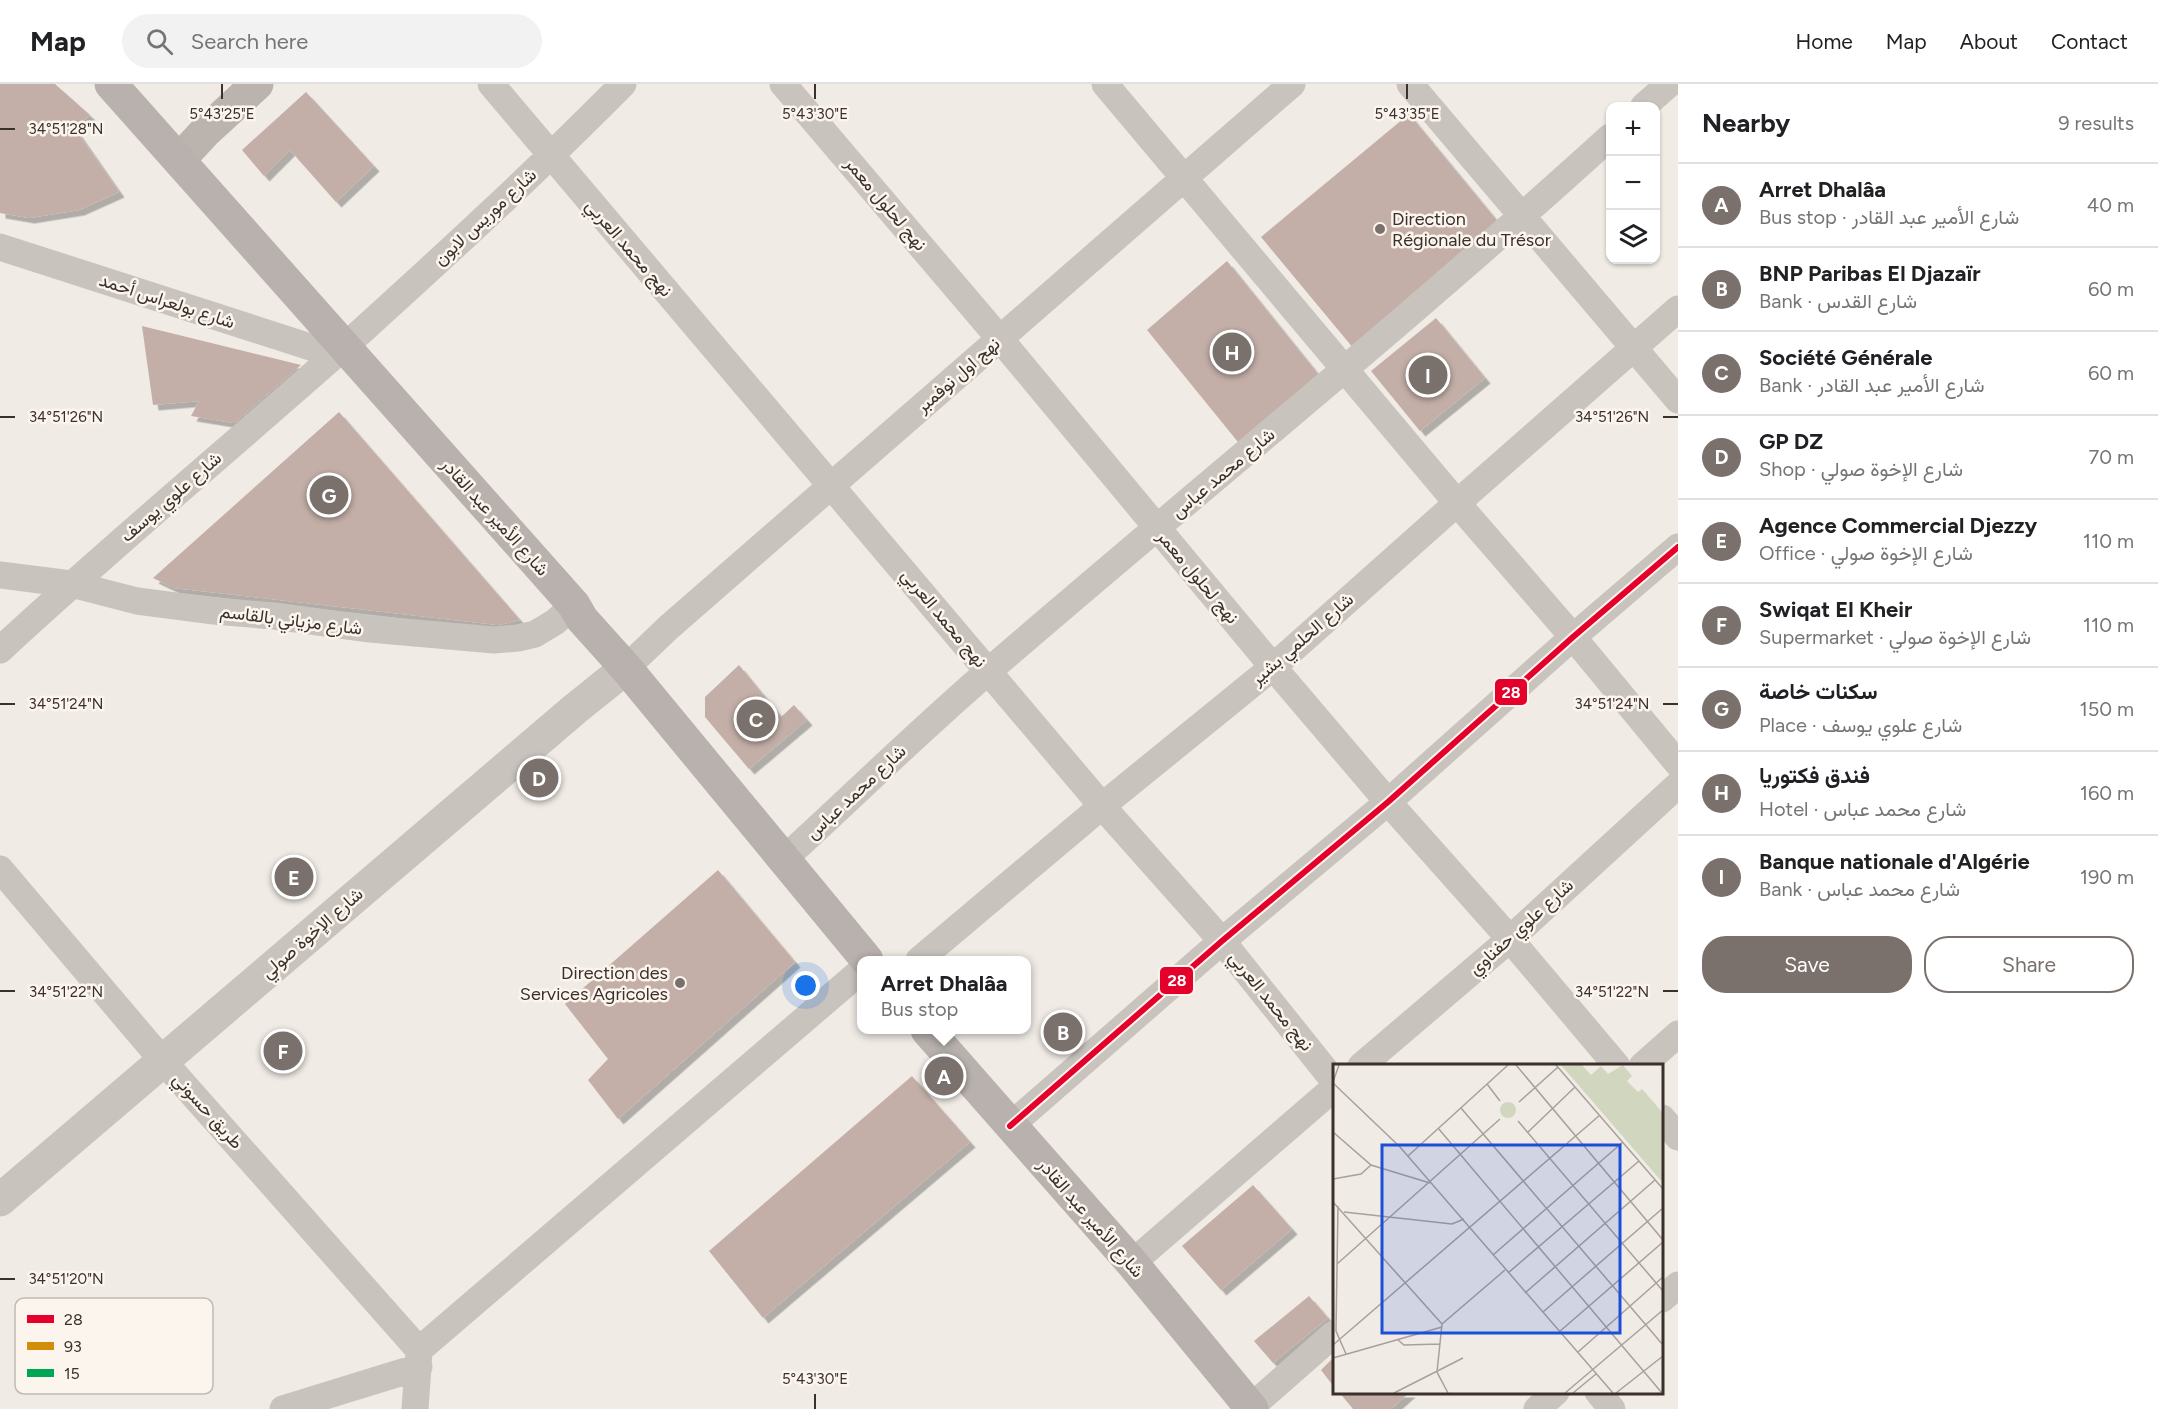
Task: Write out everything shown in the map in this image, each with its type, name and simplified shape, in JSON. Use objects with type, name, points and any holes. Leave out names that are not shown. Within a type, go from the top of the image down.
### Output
[{"type":"main road","name":"شارع الأمير عبد القادر","points":[[111,84],[179,159],[339,351],[574,605],[582,620],[626,668],[864,956]]},
{"type":"main road","points":[[179,159],[257,84]]},
{"type":"main road","name":"شارع الأمير عبد القادر","points":[[931,1034],[1132,1263],[1252,1408]]},
{"type":"street","name":"نهج محمد العربي","points":[[491,84],[1102,806],[1222,941],[1333,1079]]},
{"type":"street","name":"شارع موريس لابون","points":[[339,351],[551,157],[623,84]]},
{"type":"street","name":"نهج لحلول معمر","points":[[783,84],[1388,802],[1510,939],[1616,1064]]},
{"type":"street","points":[[1105,84],[1456,502],[1573,636],[1678,764]]},
{"type":"street","name":"نهج اول نوفمبر","points":[[626,668],[669,627],[1292,84]]},
{"type":"street","points":[[1410,84],[1678,400]]},
{"type":"street","points":[[1649,102],[1669,84]]},
{"type":"street","name":"شارع محمد عباس","points":[[784,859],[989,671],[1346,370],[1522,218],[1606,142]]},
{"type":"street","name":"شارع بولعراس أحمد","points":[[0,247],[339,351]]},
{"type":"street","name":"شارع الحلمي بشير","points":[[924,956],[1273,666],[1456,502],[1678,309]]},
{"type":"street","name":"شارع علوي يوسف","points":[[0,650],[71,584],[339,351]]},
{"type":"street","points":[[1010,1126],[1222,941],[1388,802],[1573,636],[1678,547]]},
{"type":"street","name":"شارع مزياني بالقاسم","points":[[0,575],[71,584],[137,601],[203,610],[494,640],[535,634],[574,605]]},
{"type":"street","name":"شارع الإخوة صولي","points":[[0,1200],[626,668]]},
{"type":"street","name":"شارع علوي حفناوي","points":[[1362,1064],[1510,939],[1678,785]]},
{"type":"street","name":"طريق حسوني","points":[[0,869],[419,1358]]},
{"type":"street","points":[[283,1409],[419,1358],[857,974]]},
{"type":"street","points":[[1643,1064],[1678,1034]]},
{"type":"street","points":[[1132,1263],[1333,1090]]},
{"type":"street","points":[[1663,1119],[1678,1137]]},
{"type":"street","points":[[1663,1298],[1678,1285]]},
{"type":"street","points":[[1252,1408],[1333,1336]]},
{"type":"street","points":[[415,1409],[419,1358]]},
{"type":"street","points":[[1537,1409],[1554,1394]]},
{"type":"street","points":[[1600,1394],[1612,1409]]},
{"type":"building","points":[[0,84],[55,84],[90,115],[75,129],[119,192],[79,210],[29,218],[0,213]]},
{"type":"building","points":[[306,92],[374,166],[336,202],[290,150],[264,176],[242,150]]},
{"type":"building","name":"Direction Régionale du Trésor","points":[[1409,114],[1498,222],[1354,349],[1261,237]]},
{"type":"building","points":[[1227,261],[1318,374],[1238,442],[1147,330]]},
{"type":"building","points":[[1436,318],[1485,378],[1420,431],[1371,371]]},
{"type":"building","points":[[142,326],[301,365],[234,423],[191,416],[199,401],[153,405]]},
{"type":"building","points":[[339,412],[520,620],[498,625],[174,588],[153,578]]},
{"type":"building","points":[[739,665],[781,717],[794,705],[807,720],[749,769],[705,717],[705,697]]},
{"type":"building","name":"Direction des Services Agricoles","points":[[718,870],[795,962],[618,1119],[588,1080],[608,1059],[565,1004]]},
{"type":"building","points":[[912,1076],[970,1142],[763,1318],[709,1251]]},
{"type":"building","points":[[1253,1185],[1292,1229],[1221,1290],[1182,1246]]},
{"type":"building","points":[[1309,1296],[1328,1318],[1273,1363],[1254,1341]]},
{"type":"building","points":[[1333,1358],[1333,1386],[1321,1370]]},
{"type":"building","points":[[1341,1394],[1408,1394],[1391,1409],[1353,1409]]},
{"type":"transit line","name":"28","points":[[1010,1126],[1222,941],[1388,802],[1678,547]]},
{"type":"place","name":"Direction Régionale du Trésor","points":[[1380,229]]},
{"type":"place","name":"فندق فكتوريا","points":[[1232,352]]},
{"type":"place","name":"Banque nationale d'Algérie","points":[[1428,375]]},
{"type":"place","name":"سكنات خاصة","points":[[329,495]]},
{"type":"place","name":"Société Générale","points":[[756,719]]},
{"type":"place","name":"GP DZ","points":[[539,778]]},
{"type":"place","name":"Agence Commercial Djezzy","points":[[294,877]]},
{"type":"place","name":"Direction des Services Agricoles","points":[[680,983]]},
{"type":"place","name":"BNP Paribas El Djazaïr","points":[[1063,1032]]},
{"type":"place","name":"Swiqat El Kheir","points":[[283,1051]]},
{"type":"place","name":"Arret Dhalâa","points":[[944,1076]]}]
